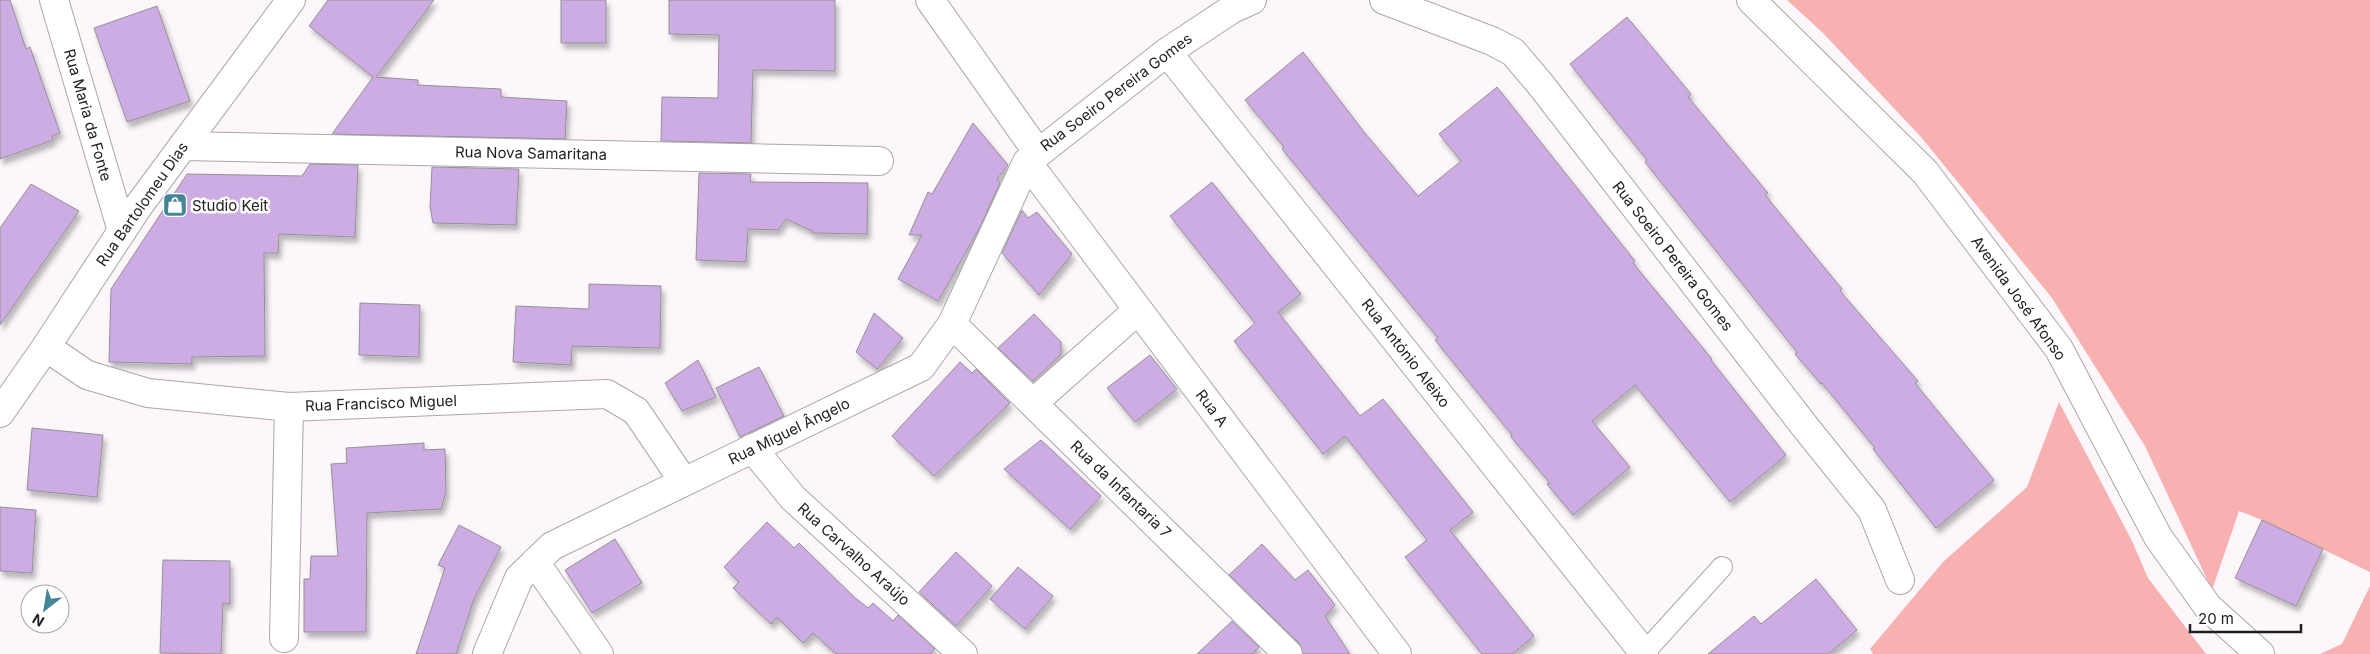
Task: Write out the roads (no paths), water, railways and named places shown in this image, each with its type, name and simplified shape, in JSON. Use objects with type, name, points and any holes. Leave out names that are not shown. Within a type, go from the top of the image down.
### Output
[{"type":"street","name":"Rua Maria da Fonte","points":[[54,0],[122,231]]},
{"type":"street","name":"Rua Soeiro Pereira Gomes","points":[[930,0],[1032,158],[1167,52],[1232,9],[1252,0]]},
{"type":"street","name":"Rua Soeiro Pereira Gomes","points":[[1384,0],[1492,41],[1513,52],[1541,85],[1806,428],[1872,510],[1900,580]]},
{"type":"street","name":"Avenida José Afonso","points":[[1751,0],[1925,172],[2059,349],[2158,537],[2208,607],[2260,654]]},
{"type":"street","name":"Rua Bartolomeu Dias","points":[[0,413],[122,231],[290,1]]},
{"type":"street","name":"Rua António Aleixo","points":[[1167,52],[1643,653]]},
{"type":"street","name":"Rua Nova Samaritana","points":[[183,146],[879,161]]},
{"type":"street","name":"Rua A","points":[[1032,158],[1138,310],[1397,654]]},
{"type":"street","name":"Rua Miguel Ângelo","points":[[487,654],[518,578],[552,546],[921,367],[952,324],[1032,158]]},
{"type":"street","points":[[1033,403],[1138,310]]},
{"type":"street","name":"Rua da Infantaria 7","points":[[952,324],[1288,654]]},
{"type":"street","name":"Rua Francisco Miguel","points":[[46,347],[86,375],[148,393],[289,407],[607,394],[636,411],[684,482]]},
{"type":"street","points":[[284,638],[289,407]]},
{"type":"street","name":"Rua Carvalho Araújo","points":[[752,448],[793,498],[963,654]]},
{"type":"street","points":[[535,562],[599,654]]},
{"type":"lane","points":[[1643,653],[1722,567]]},
{"type":"place","name":"Studio Keit","points":[[175,205]]}]
